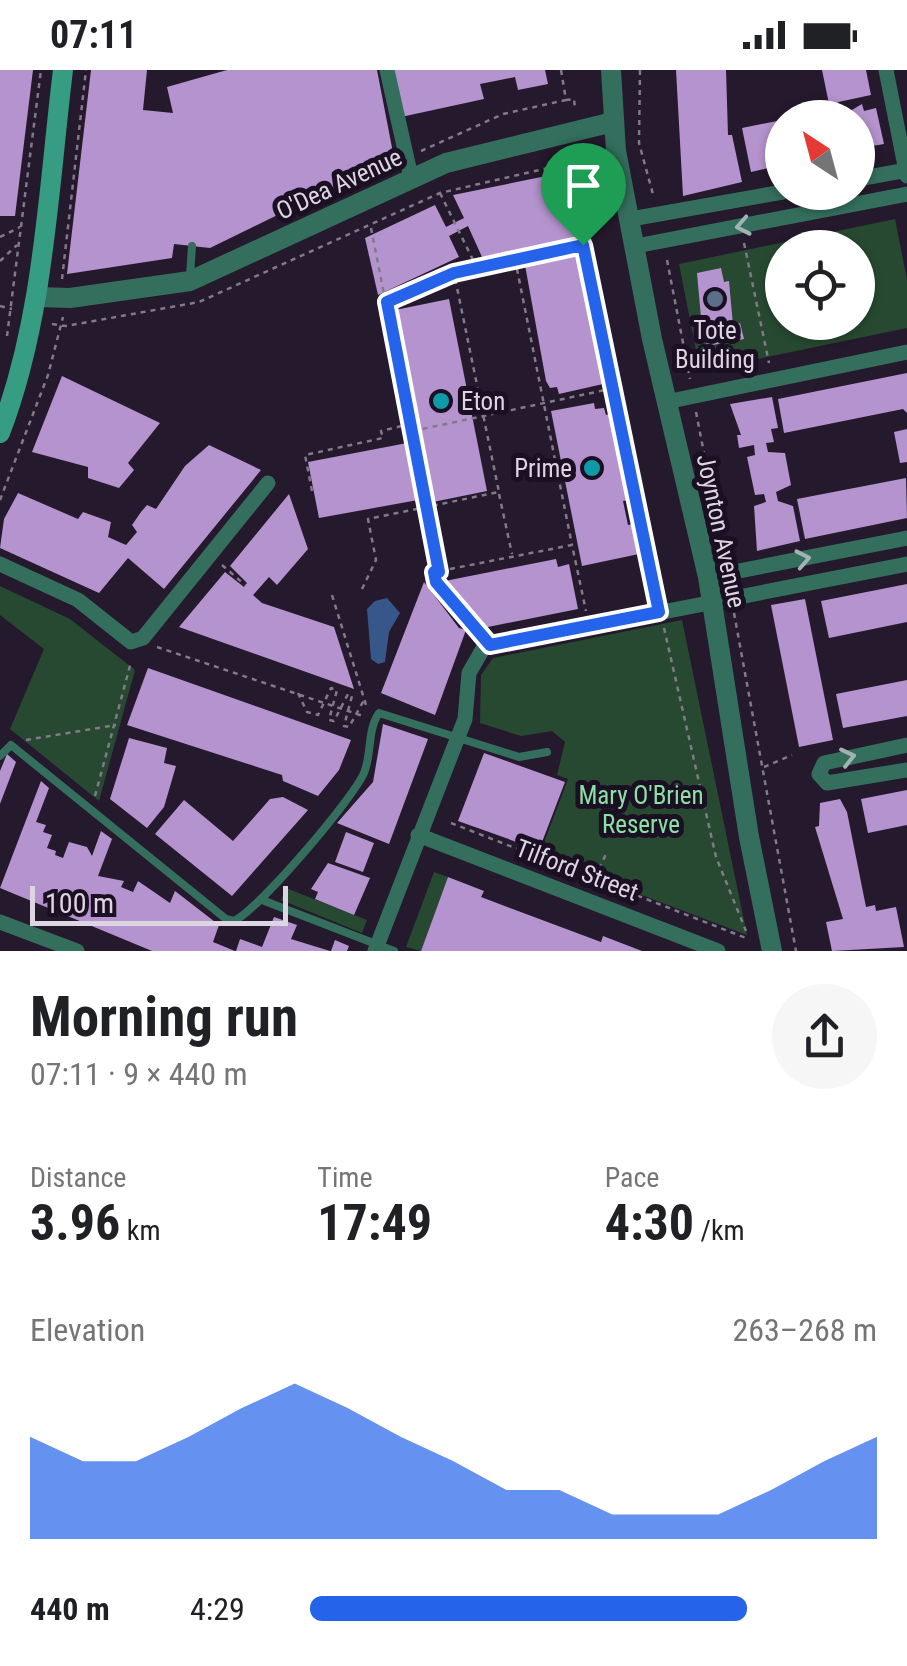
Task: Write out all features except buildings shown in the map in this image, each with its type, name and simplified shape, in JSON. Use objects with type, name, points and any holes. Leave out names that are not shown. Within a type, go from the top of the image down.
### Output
[{"type":"main road","points":[[0,433],[25,362],[37,297],[63,70]]},
{"type":"street","points":[[386,70],[409,167]]},
{"type":"street","points":[[611,70],[613,122]]},
{"type":"street","points":[[875,177],[907,172],[886,70]]},
{"type":"street","name":"O'Dea Avenue","points":[[37,297],[70,298],[190,280],[409,167],[446,163],[613,122]]},
{"type":"street","name":"Joynton Avenue","points":[[613,122],[666,402],[708,577],[772,951]]},
{"type":"street","points":[[636,246],[907,194]]},
{"type":"street","points":[[630,218],[765,195]]},
{"type":"street","points":[[666,402],[907,352]]},
{"type":"street","points":[[0,564],[78,600],[132,642],[143,638],[268,483]]},
{"type":"street","points":[[708,577],[907,538]]},
{"type":"street","points":[[376,948],[469,708],[469,673],[474,658],[490,645],[907,564]]},
{"type":"street","points":[[434,572],[436,582],[490,645]]},
{"type":"street","points":[[907,745],[824,763],[820,774],[827,783],[843,783],[907,770]]},
{"type":"street","name":"Tilford Street","points":[[418,836],[718,951]]},
{"type":"street","points":[[0,922],[77,951]]},
{"type":"lane","points":[[190,280],[192,246]]},
{"type":"lane","points":[[0,756],[8,746],[226,919],[243,917],[262,900],[356,788],[369,758],[378,713],[386,712],[519,756],[547,752]]},
{"type":"lane","points":[[262,900],[376,948],[394,951]]},
{"type":"path","points":[[7,340],[41,70]]},
{"type":"path","points":[[63,284],[86,70]]},
{"type":"path","points":[[561,70],[566,100]]},
{"type":"path","points":[[640,70],[639,143],[655,201]]},
{"type":"path","points":[[409,167],[503,114],[574,98],[575,109]]},
{"type":"path","points":[[572,544],[439,572],[370,227],[440,193],[566,163],[659,612],[716,857],[742,912],[744,931]]},
{"type":"path","points":[[440,193],[477,268]]},
{"type":"path","points":[[0,237],[20,226]]},
{"type":"path","points":[[744,242],[773,380]]},
{"type":"path","points":[[387,302],[454,273],[583,245]]},
{"type":"path","points":[[0,261],[17,246]]},
{"type":"path","points":[[667,258],[692,390]]},
{"type":"path","points":[[515,259],[586,611]]},
{"type":"path","points":[[15,263],[23,264]]},
{"type":"path","points":[[454,273],[512,556]]},
{"type":"path","points":[[0,306],[17,311]]},
{"type":"path","points":[[0,500],[48,374],[62,317]]},
{"type":"path","points":[[413,431],[612,389]]},
{"type":"path","points":[[694,401],[724,556]]},
{"type":"path","points":[[312,491],[305,455],[383,438],[381,431],[412,424]]},
{"type":"path","points":[[362,589],[376,560],[368,519],[498,492]]},
{"type":"path","points":[[220,564],[246,585]]},
{"type":"path","points":[[332,595],[364,700],[374,720]]},
{"type":"path","points":[[736,624],[796,951]]},
{"type":"path","points":[[143,638],[155,646],[374,720]]},
{"type":"path","points":[[90,808],[131,662]]},
{"type":"path","points":[[298,693],[307,712],[318,716],[331,688],[336,690],[329,720],[334,721],[348,694],[352,696],[344,726],[349,727],[364,700]]},
{"type":"path","points":[[8,746],[32,737],[116,725]]},
{"type":"path","points":[[739,774],[792,755]]},
{"type":"path","points":[[623,818],[632,822]]},
{"type":"path","points":[[451,823],[746,938]]},
{"type":"path","points":[[594,879],[606,854]]},
{"type":"green space","points":[[895,219],[907,280],[907,328],[875,335],[875,230],[842,230]]},
{"type":"green space","points":[[765,246],[765,340],[849,340],[700,371],[679,264]]},
{"type":"green space","points":[[0,586],[70,619],[135,670],[99,801],[10,729],[44,649],[0,615]]},
{"type":"green space","name":"Mary O'Brien Reserve","points":[[682,620],[747,935],[539,856],[568,779],[557,775],[565,742],[552,731],[521,736],[480,723],[481,675],[493,658]]},
{"type":"green space","points":[[434,872],[448,877],[421,951],[406,947]]},
{"type":"green space","points":[[286,888],[367,920],[362,933],[281,900]]},
{"type":"water","points":[[387,598],[400,613],[389,632],[385,662],[378,664],[371,659],[367,609],[375,601]]},
{"type":"place","name":"Tote Building","points":[[715,299]]},
{"type":"place","name":"Eton","points":[[441,401]]},
{"type":"place","name":"Prime","points":[[592,468]]},
{"type":"route","points":[[583,245],[659,612],[490,645],[436,582],[434,572],[439,572],[428,506],[387,302],[454,273],[583,245]]}]
